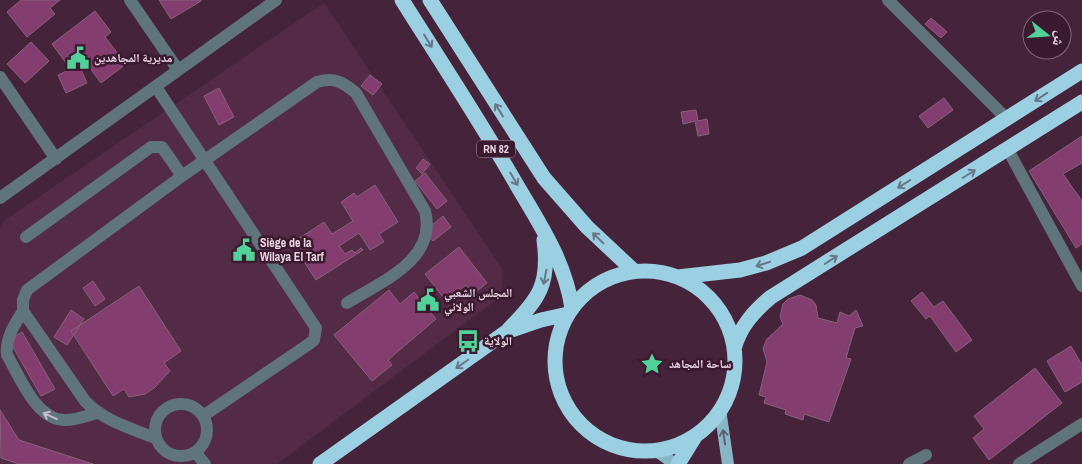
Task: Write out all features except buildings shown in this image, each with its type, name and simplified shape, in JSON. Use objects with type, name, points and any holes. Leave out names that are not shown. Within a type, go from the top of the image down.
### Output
[{"type":"highway","name":"RN 82","points":[[402,0],[499,154],[543,229],[562,265],[570,311]]},
{"type":"highway","name":"RN 82","points":[[430,0],[544,178],[587,227],[634,271]]},
{"type":"highway","points":[[678,277],[740,270],[766,263],[802,248],[1082,71]]},
{"type":"highway","points":[[734,350],[745,324],[756,309],[771,297],[1082,102]]},
{"type":"highway","points":[[320,464],[506,332],[535,303],[542,289],[547,262],[543,229]]},
{"type":"highway","points":[[676,464],[696,434],[720,409],[732,380],[734,350],[728,326],[716,305],[699,288],[678,277],[657,271],[634,271],[622,273],[599,283],[584,294],[570,311],[557,341],[555,370],[560,390],[569,410],[588,431],[600,439],[627,449],[655,450],[676,445],[696,434]]},
{"type":"highway","points":[[506,332],[570,311]]},
{"type":"main road","points":[[720,409],[728,464]]},
{"type":"main road","points":[[655,450],[676,464]]},
{"type":"street","points":[[130,0],[178,70]]},
{"type":"street","points":[[0,198],[276,0]]},
{"type":"street","points":[[888,0],[1008,119]]},
{"type":"street","points":[[0,77],[56,159]]},
{"type":"street","points":[[97,413],[65,420],[51,418],[40,411],[7,355],[8,340],[23,311],[23,300],[27,290],[204,160],[317,82],[329,79],[344,82],[356,93],[426,211],[429,225],[424,240],[409,264],[347,303]]},
{"type":"street","points":[[156,87],[316,328],[314,340],[309,344],[203,416]]},
{"type":"street","points":[[26,238],[151,147],[162,147],[182,176]]},
{"type":"street","points":[[1008,150],[1082,286]]},
{"type":"street","points":[[23,311],[85,401],[97,413],[122,426],[156,438]]},
{"type":"street","points":[[182,404],[190,406],[203,416],[207,431],[202,447],[196,452],[180,457],[172,455],[159,445],[156,438],[156,422],[166,408],[182,404]]},
{"type":"street","points":[[1019,464],[1082,424]]},
{"type":"street","points":[[196,452],[204,464]]},
{"type":"street","points":[[909,464],[926,455]]},
{"type":"shaded area","name":"Siège de la Wilaya El Tarf","points":[[324,3],[503,270],[501,296],[277,464],[0,464],[0,229],[5,220]]},
{"type":"place","name":"مديرية المجاهدين","points":[[78,58]]},
{"type":"place","name":"Siège de la Wilaya El Tarf","points":[[244,250]]},
{"type":"place","name":"المجلس الشعبي الولائي","points":[[428,300]]},
{"type":"place","name":"الولاية","points":[[468,341]]},
{"type":"place","name":"ساحة المجاهد","points":[[652,364]]}]
